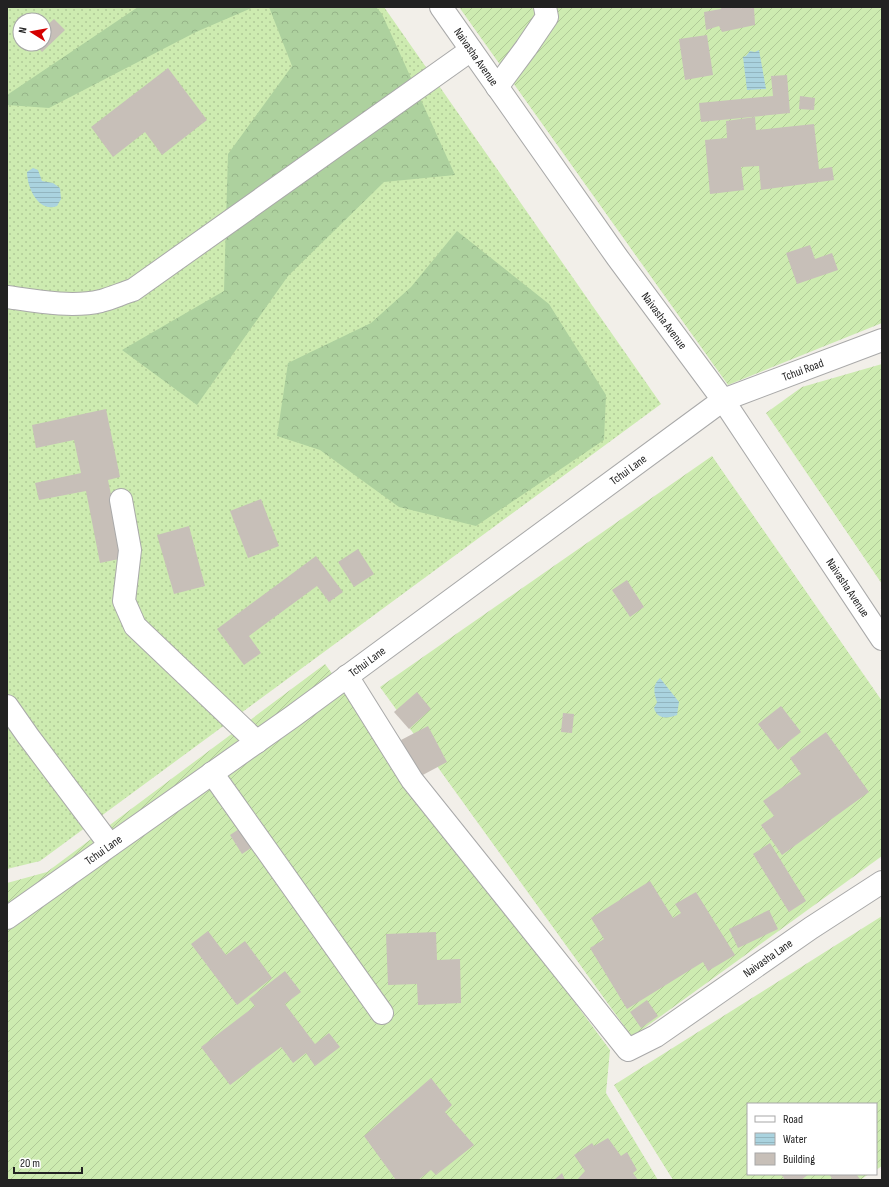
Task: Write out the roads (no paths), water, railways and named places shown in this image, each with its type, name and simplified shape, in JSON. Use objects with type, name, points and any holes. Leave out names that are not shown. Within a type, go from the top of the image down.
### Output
[{"type":"street","name":"Naivasha Avenue","points":[[441,7],[617,257],[723,400],[882,639]]},
{"type":"street","points":[[497,87],[547,17],[545,7]]},
{"type":"street","points":[[7,297],[36,302],[74,303],[100,301],[133,290],[471,50]]},
{"type":"street","name":"Tchui Road","points":[[723,400],[882,340]]},
{"type":"street","name":"Tchui Lane","points":[[7,918],[257,742],[723,400]]},
{"type":"street","points":[[121,500],[130,550],[124,601],[135,626],[257,742]]},
{"type":"street","name":"Naivasha Lane","points":[[347,676],[412,780],[628,1050],[656,1036],[811,928],[882,882]]},
{"type":"street","points":[[7,706],[110,845]]},
{"type":"street","points":[[212,773],[382,1013]]},
{"type":"water","points":[[759,50],[766,89],[747,90],[743,57],[750,51],[755,52]]},
{"type":"water","points":[[33,168],[38,170],[42,181],[53,183],[60,188],[61,199],[57,206],[45,206],[35,198],[29,185],[27,172]]},
{"type":"water","points":[[660,678],[679,702],[677,715],[663,717],[655,712],[654,708],[657,702],[655,686]]}]
